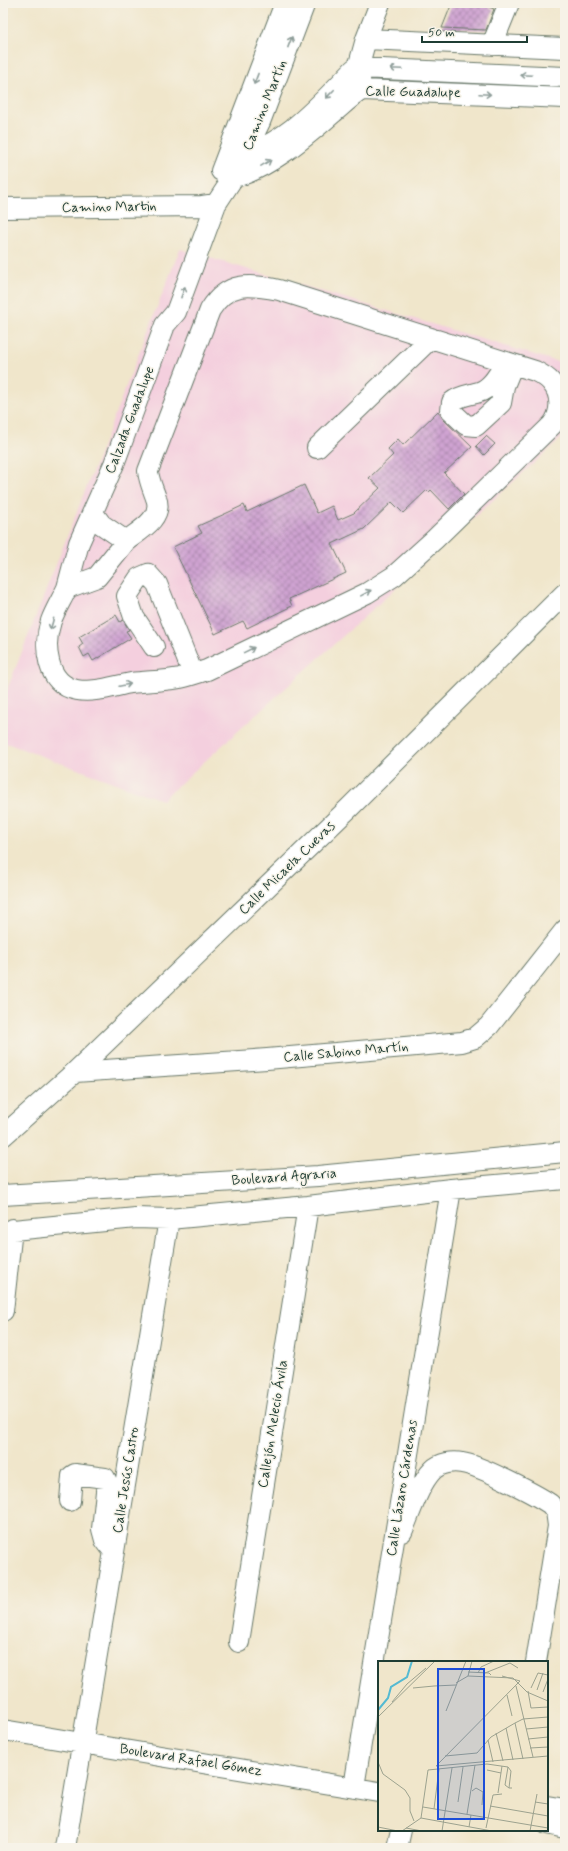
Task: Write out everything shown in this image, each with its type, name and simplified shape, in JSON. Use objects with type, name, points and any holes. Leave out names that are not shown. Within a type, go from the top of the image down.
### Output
[{"type":"street","name":"Camino Martín","points":[[229,169],[285,3]]},
{"type":"street","name":"Camino Martín","points":[[209,205],[268,100],[305,3]]},
{"type":"street","points":[[362,90],[358,68],[366,39],[380,3]]},
{"type":"street","points":[[492,45],[509,3]]},
{"type":"street","points":[[366,39],[565,48]]},
{"type":"street","name":"Calle Guadalupe","points":[[229,169],[273,143],[307,119],[354,69],[565,77]]},
{"type":"street","name":"Calle Guadalupe","points":[[229,169],[248,173],[279,155],[362,90],[565,98]]},
{"type":"street","name":"Camino Martin","points":[[3,208],[209,205]]},
{"type":"street","name":"Calzada Guadalupe","points":[[68,588],[97,577],[126,541],[149,524],[156,515],[158,501],[148,478],[148,471],[210,310],[224,293],[239,286],[248,285],[279,290],[535,371],[551,381],[558,395],[560,403],[557,419],[446,528],[394,576],[368,593],[207,670],[181,678],[93,690],[76,690],[61,683],[53,674],[50,663],[48,644],[51,622],[68,588],[78,543],[93,513],[114,464],[165,326],[164,306],[209,205]]},
{"type":"street","points":[[317,448],[432,338]]},
{"type":"street","points":[[93,513],[101,524],[126,541]]},
{"type":"street","points":[[154,647],[134,617],[127,596],[139,578],[148,574],[157,584],[193,674]]},
{"type":"street","name":"Calle Micaela Cuevas","points":[[3,1136],[75,1072],[349,808],[565,592]]},
{"type":"street","name":"Calle Sabino Martín","points":[[75,1072],[267,1059],[462,1042],[475,1038],[489,1026],[565,930]]},
{"type":"street","name":"Boulevard Agraria","points":[[3,1195],[318,1176],[565,1152]]},
{"type":"street","points":[[3,1311],[7,1230],[136,1218],[169,1219],[308,1206],[451,1189],[565,1179]]},
{"type":"street","name":"Calle Lázaro Cárdenas","points":[[354,1787],[451,1189]]},
{"type":"street","name":"Callejón Melecio Ávila","points":[[239,1642],[308,1206]]},
{"type":"street","name":"Calle Jesús Castro","points":[[65,1848],[169,1219]]},
{"type":"street","points":[[390,1558],[424,1483],[434,1469],[447,1463],[462,1463],[476,1467],[550,1504],[556,1511],[558,1526],[536,1661]]},
{"type":"street","points":[[70,1501],[72,1476],[75,1474],[105,1478],[107,1482],[102,1529],[104,1540],[114,1552]]},
{"type":"street","name":"Boulevard Rafael Gómez","points":[[3,1730],[378,1792]]},
{"type":"street","points":[[548,1806],[565,1809]]},
{"type":"street","points":[[548,1824],[565,1828]]},
{"type":"street","points":[[397,1848],[401,1831]]},
{"type":"shaded area","points":[[180,249],[565,364],[565,435],[162,800],[3,742],[3,700]]},
{"type":"building","points":[[452,3],[491,3],[489,7],[494,9],[486,30],[442,28]]},
{"type":"building","points":[[438,411],[443,419],[472,447],[444,473],[464,494],[449,509],[431,490],[429,492],[427,490],[403,513],[392,502],[364,529],[332,544],[346,573],[289,599],[292,606],[247,628],[243,621],[215,634],[173,547],[202,533],[198,526],[244,505],[247,512],[304,485],[317,513],[332,506],[338,520],[354,513],[380,488],[369,478],[393,455],[388,449],[398,439],[403,445]]},
{"type":"building","points":[[486,436],[495,444],[484,455],[476,446]]},
{"type":"building","points":[[116,615],[120,622],[123,620],[129,630],[126,631],[131,638],[93,661],[89,654],[84,657],[79,647],[83,644],[79,637]]}]
